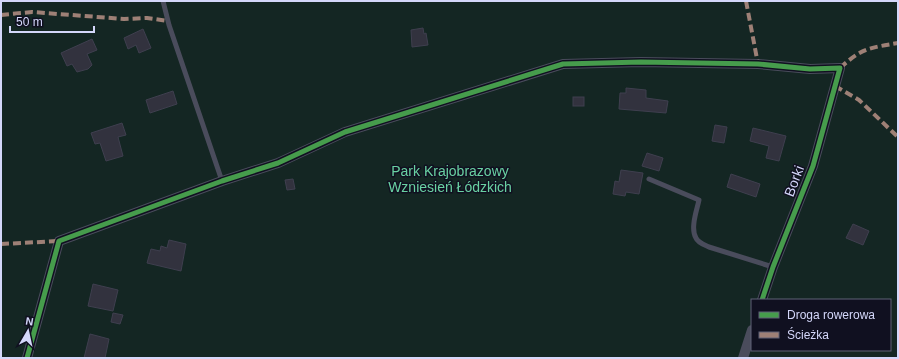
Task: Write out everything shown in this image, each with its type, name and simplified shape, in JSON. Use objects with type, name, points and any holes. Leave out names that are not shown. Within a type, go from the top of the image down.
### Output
[{"type":"street","name":"Borki","points":[[222,181],[278,163],[346,132],[563,64],[649,62],[758,64],[826,70],[840,68],[813,166],[773,267],[762,299]]},
{"type":"street","points":[[27,358],[59,241],[222,181]]},
{"type":"street","points":[[743,358],[751,333]]},
{"type":"lane","points":[[163,1],[169,26],[222,181]]},
{"type":"lane","points":[[649,179],[699,200],[694,226],[696,238],[700,242],[709,247],[773,267]]},
{"type":"green space","name":"Park Krajobrazowy Wzniesień Łódzkich","points":[[1,1],[898,1],[898,358],[1,358]]},
{"type":"building","points":[[423,28],[424,34],[426,33],[428,45],[412,47],[411,30]]},
{"type":"building","points":[[143,29],[151,48],[139,53],[136,45],[128,49],[124,38]]},
{"type":"building","points":[[92,39],[97,50],[87,54],[92,65],[88,69],[77,72],[72,64],[67,66],[61,53]]},
{"type":"building","points":[[626,88],[646,90],[646,98],[668,101],[666,113],[619,109],[620,93],[626,93]]},
{"type":"building","points":[[173,91],[177,104],[150,113],[146,100]]},
{"type":"building","points":[[573,97],[584,97],[584,106],[573,106]]},
{"type":"building","points":[[122,123],[126,135],[118,137],[123,156],[106,161],[100,143],[95,144],[91,133]]},
{"type":"building","points":[[715,125],[727,127],[724,143],[712,141]]},
{"type":"building","points":[[753,128],[786,136],[779,161],[766,158],[769,146],[750,141]]},
{"type":"building","points":[[647,153],[663,158],[659,171],[642,166]]},
{"type":"building","points":[[621,170],[643,173],[639,194],[626,192],[625,196],[613,194],[615,181],[619,182]]},
{"type":"building","points":[[731,174],[760,184],[756,197],[727,187]]},
{"type":"building","points":[[293,179],[295,189],[287,190],[285,180]]},
{"type":"building","points":[[853,224],[869,231],[863,245],[846,238]]},
{"type":"building","points":[[169,240],[186,244],[181,271],[147,263],[151,249],[160,251],[161,246],[167,248]]},
{"type":"building","points":[[93,284],[118,290],[113,311],[88,306]]},
{"type":"building","points":[[113,313],[123,315],[120,324],[111,322]]},
{"type":"building","points":[[90,334],[109,339],[105,358],[84,358]]},
{"type":"marked path","points":[[746,1],[758,64]]},
{"type":"marked path","points":[[1,15],[32,12],[124,19],[147,18],[168,21]]},
{"type":"marked path","points":[[840,68],[854,56],[866,50],[898,43]]},
{"type":"marked path","points":[[835,86],[859,100],[898,137]]},
{"type":"marked path","points":[[1,244],[59,241]]},
{"type":"cycle path","points":[[27,358],[59,241],[222,181],[278,163],[345,132],[563,64],[641,62],[758,64],[810,69],[840,68],[813,166],[773,267],[762,299]]}]
